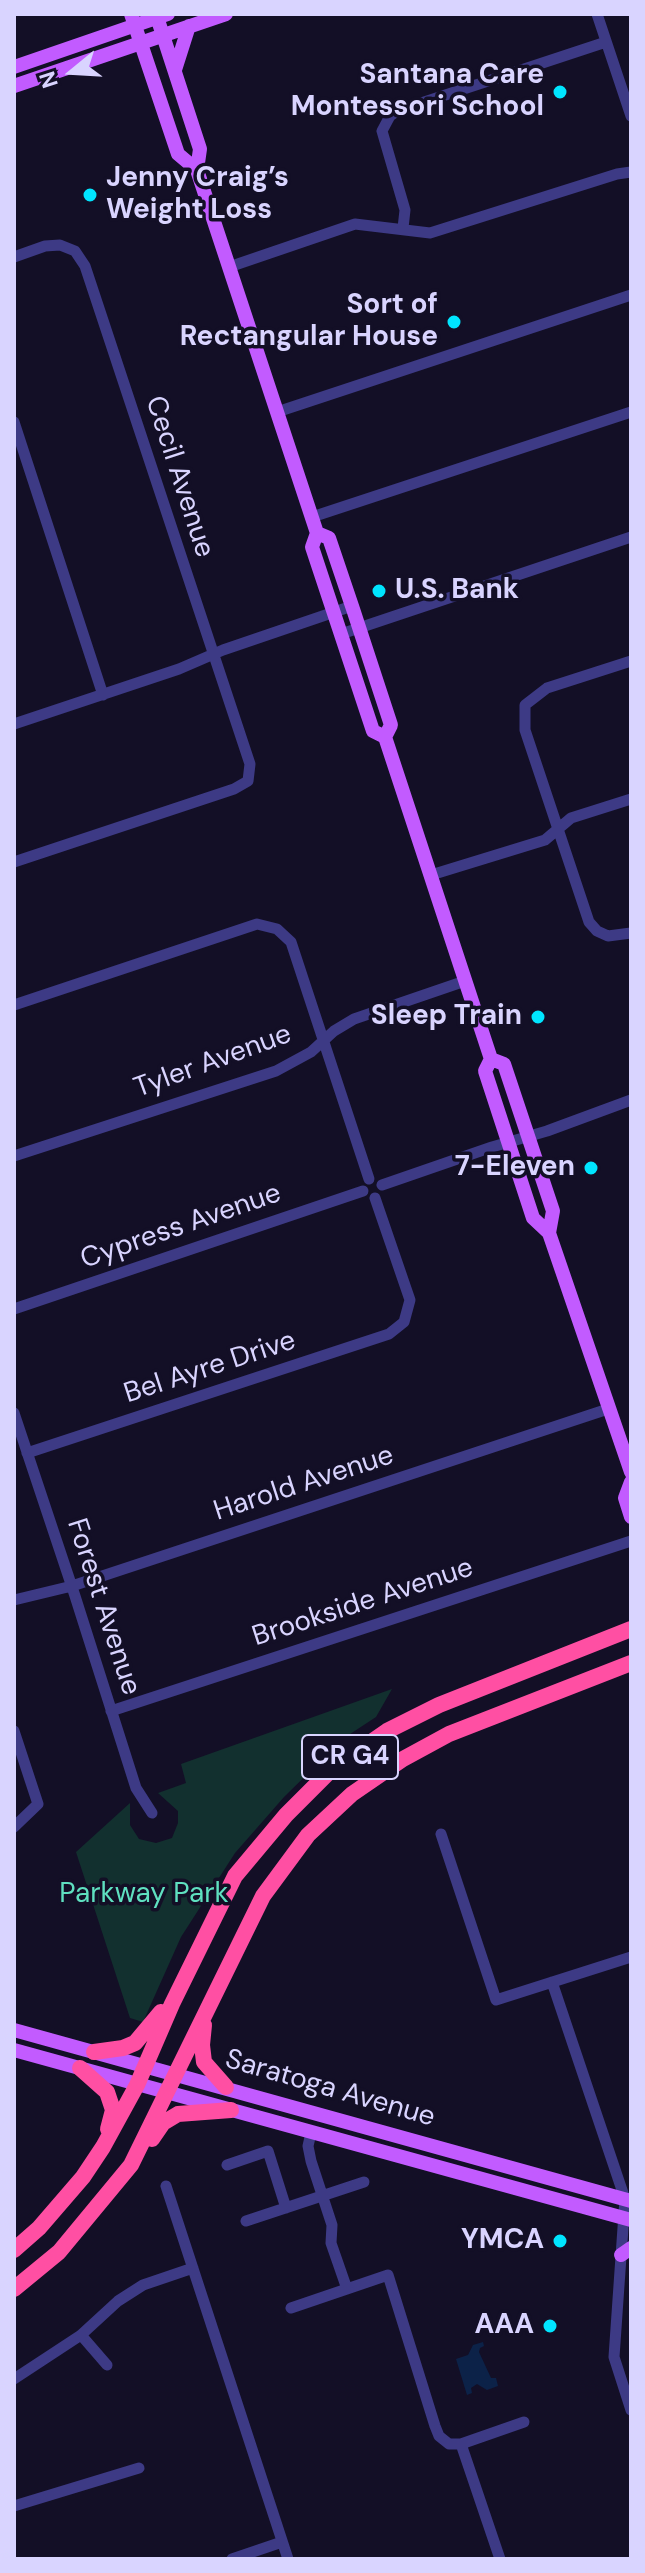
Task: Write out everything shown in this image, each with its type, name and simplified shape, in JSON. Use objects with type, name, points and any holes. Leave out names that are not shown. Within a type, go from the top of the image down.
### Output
[{"type":"highway","name":"CR G4","points":[[14,2250],[39,2228],[83,2177],[103,2147],[137,2085],[172,2004],[235,1876],[286,1815],[332,1769],[387,1731],[439,1705],[626,1630]]},
{"type":"highway","name":"CR G4","points":[[14,2289],[59,2252],[131,2165],[263,1896],[308,1835],[352,1794],[403,1759],[449,1734],[631,1663]]},
{"type":"highway","points":[[557,1691],[631,1673]]},
{"type":"highway","points":[[212,1998],[205,2020],[202,2054],[207,2067],[226,2087]]},
{"type":"highway","points":[[94,2052],[135,2043],[172,2004]]},
{"type":"highway","points":[[80,2068],[107,2092],[113,2110],[103,2147]]},
{"type":"highway","points":[[131,2165],[169,2118],[188,2111],[231,2110]]},
{"type":"main road","points":[[99,36],[113,24],[117,14]]},
{"type":"main road","points":[[14,86],[226,14]]},
{"type":"main road","points":[[14,67],[99,36],[132,19],[160,15],[162,34],[200,149],[197,170],[317,533],[312,547],[333,612],[373,731],[385,737],[431,875],[491,1059],[485,1071],[533,1218],[549,1233],[631,1472]]},
{"type":"main road","points":[[132,19],[178,154],[197,170]]},
{"type":"main road","points":[[175,70],[189,26]]},
{"type":"main road","points":[[317,533],[329,538],[352,606],[391,725],[385,737]]},
{"type":"main road","points":[[491,1059],[504,1064],[528,1135],[553,1211],[549,1233]]},
{"type":"main road","points":[[631,1482],[625,1498],[631,1517]]},
{"type":"main road","name":"Saratoga Avenue","points":[[14,2030],[628,2200]]},
{"type":"main road","name":"Saratoga Avenue","points":[[14,2050],[627,2219]]},
{"type":"street","points":[[597,14],[631,116]]},
{"type":"street","points":[[403,228],[405,210],[382,131],[390,116],[397,111],[606,42]]},
{"type":"street","points":[[229,267],[355,224],[430,233],[631,172]]},
{"type":"street","name":"Cecil Avenue","points":[[14,257],[45,246],[60,245],[75,251],[85,266],[250,764],[248,781],[234,789],[14,862]]},
{"type":"street","points":[[277,412],[631,295]]},
{"type":"street","points":[[312,517],[631,412]]},
{"type":"street","points":[[14,422],[103,695]]},
{"type":"street","points":[[341,634],[631,537]]},
{"type":"street","points":[[14,724],[352,606]]},
{"type":"street","points":[[631,661],[547,688],[525,705],[525,730],[587,917],[593,927],[603,934],[614,937],[631,933]]},
{"type":"street","points":[[431,875],[545,840],[571,818],[631,799]]},
{"type":"street","points":[[14,1005],[257,924],[277,929],[291,942],[324,1041],[367,1196],[375,1198],[382,1191],[382,1185],[375,1179],[366,1185]]},
{"type":"street","name":"Tyler Avenue","points":[[14,1156],[276,1071],[295,1063],[354,1019],[465,981]]},
{"type":"street","points":[[382,1185],[631,1100]]},
{"type":"street","name":"Cypress Avenue","points":[[14,1309],[366,1185]]},
{"type":"street","name":"Bel Ayre Drive","points":[[27,1453],[389,1334],[404,1322],[410,1300],[375,1198]]},
{"type":"street","name":"Harold Avenue","points":[[14,1600],[72,1586],[608,1409]]},
{"type":"street","name":"Forest Avenue","points":[[14,1413],[136,1788],[152,1813]]},
{"type":"street","name":"Brookside Avenue","points":[[111,1711],[631,1541]]},
{"type":"street","points":[[14,1731],[38,1804],[14,1827]]},
{"type":"street","points":[[441,1834],[496,2000],[631,1957]]},
{"type":"street","points":[[552,1982],[628,2200],[626,2252],[614,2357],[626,2379],[631,2410]]},
{"type":"street","points":[[311,2133],[308,2146],[332,2225],[331,2243],[347,2289]]},
{"type":"street","points":[[227,2165],[268,2151],[286,2208]]},
{"type":"street","points":[[246,2221],[364,2182]]},
{"type":"street","points":[[166,2186],[288,2559]]},
{"type":"street","points":[[14,2379],[81,2335],[118,2301],[143,2285],[193,2268]]},
{"type":"street","points":[[291,2308],[388,2275],[439,2436],[449,2444],[461,2444],[524,2422]]},
{"type":"street","points":[[81,2335],[107,2365]]},
{"type":"street","points":[[461,2444],[500,2559]]},
{"type":"street","points":[[14,2506],[139,2468]]},
{"type":"street","points":[[232,2559],[282,2542]]},
{"type":"green space","name":"Parkway Park","points":[[392,1689],[376,1717],[344,1738],[284,1797],[235,1853],[181,1937],[143,2022],[130,2018],[76,1852],[130,1803],[130,1825],[139,1839],[156,1843],[172,1838],[178,1823],[178,1811],[158,1793],[186,1783],[181,1764]]},
{"type":"water","points":[[483,2342],[484,2346],[479,2352],[498,2386],[487,2390],[477,2384],[467,2395],[456,2359],[468,2355],[473,2345]]},
{"type":"place","name":"Santana Care Montessori School","points":[[560,92]]},
{"type":"place","name":"Jenny Craig’s Weight Loss","points":[[90,195]]},
{"type":"place","name":"Sort of Rectangular House","points":[[454,322]]},
{"type":"place","name":"U.S. Bank","points":[[379,591]]},
{"type":"place","name":"Sleep Train","points":[[538,1017]]},
{"type":"place","name":"7-Eleven","points":[[591,1168]]},
{"type":"place","name":"YMCA","points":[[560,2241]]},
{"type":"place","name":"AAA","points":[[550,2326]]}]
